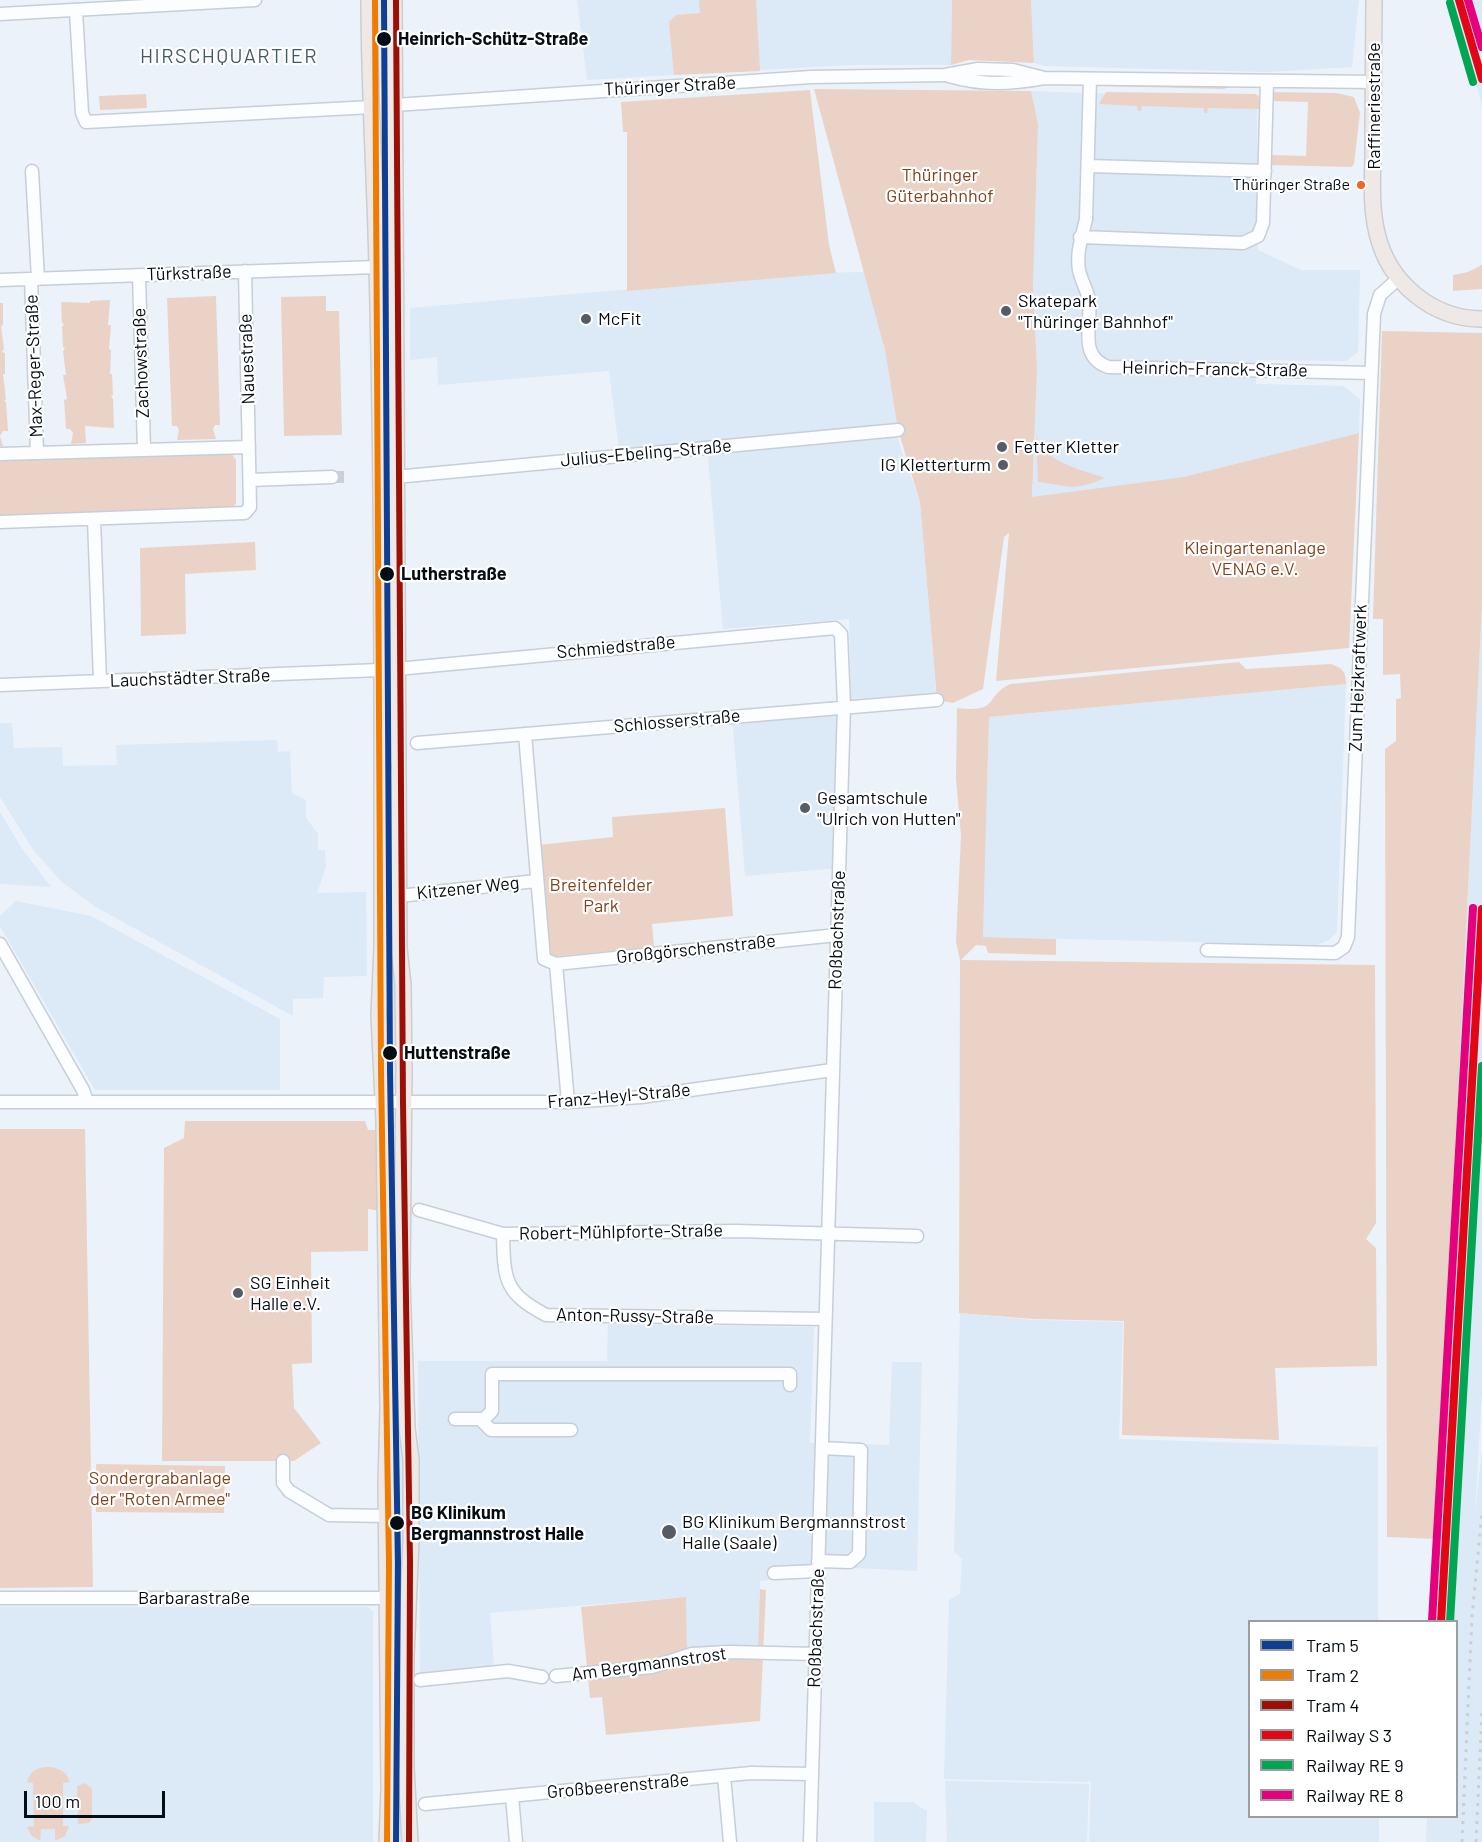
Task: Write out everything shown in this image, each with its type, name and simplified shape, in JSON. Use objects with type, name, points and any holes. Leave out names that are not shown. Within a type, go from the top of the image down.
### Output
[{"type":"main road","points":[[369,0],[372,107],[370,267],[380,670],[382,947],[379,1015],[387,1350],[389,1789],[387,1842]]},
{"type":"main road","points":[[394,0],[399,896],[405,1103],[402,1270],[411,1481],[406,1657],[406,1767],[410,1842]]},
{"type":"main road","name":"Raffineriestraße","points":[[1374,0],[1375,222],[1382,249],[1399,278],[1410,291],[1436,308],[1459,317],[1482,319]]},
{"type":"main road","points":[[372,107],[395,105]]},
{"type":"main road","points":[[380,670],[397,669]]},
{"type":"street","points":[[0,14],[255,0]]},
{"type":"street","points":[[76,11],[82,113],[86,122],[372,107]]},
{"type":"street","name":"Thüringer Straße","points":[[395,105],[811,77],[945,75],[978,83],[1014,84],[1044,78],[1373,82]]},
{"type":"street","name":"Heinrich-Franck-Straße","points":[[1090,79],[1086,219],[1080,237],[1079,272],[1089,300],[1088,348],[1098,363],[1108,367],[1371,373]]},
{"type":"street","points":[[1080,237],[1243,243],[1258,236],[1263,223],[1267,82]]},
{"type":"street","points":[[1088,166],[1265,171]]},
{"type":"street","name":"Max-Reger-Straße","points":[[32,171],[37,453]]},
{"type":"street","name":"Türkstraße","points":[[0,280],[370,267]]},
{"type":"street","name":"Nauestraße","points":[[245,271],[249,447]]},
{"type":"street","name":"Zachowstraße","points":[[139,275],[144,450]]},
{"type":"street","name":"Zum Heizkraftwerk","points":[[1207,950],[1335,953],[1344,947],[1348,937],[1371,373],[1376,304],[1384,290],[1399,278]]},
{"type":"street","name":"Julius-Ebeling-Straße","points":[[395,477],[898,430]]},
{"type":"street","points":[[0,454],[249,447],[250,480],[250,507],[244,513],[0,522]]},
{"type":"street","points":[[250,480],[332,477]]},
{"type":"street","points":[[94,519],[99,681]]},
{"type":"street","name":"Schmiedstraße","points":[[397,669],[835,628]]},
{"type":"street","name":"Roßbachstraße","points":[[810,1842],[844,706],[841,634],[835,628]]},
{"type":"street","name":"Lauchstädter Straße","points":[[0,685],[380,670]]},
{"type":"street","name":"Schlosserstraße","points":[[417,743],[937,700]]},
{"type":"street","points":[[525,734],[544,959],[556,963],[568,1102]]},
{"type":"street","name":"Kitzener Weg","points":[[399,896],[536,881]]},
{"type":"street","name":"Großgörschenstraße","points":[[556,963],[837,935]]},
{"type":"street","points":[[0,944],[83,1090],[87,1102]]},
{"type":"street","name":"Franz-Heyl-Straße","points":[[405,1103],[568,1102],[641,1097],[832,1070]]},
{"type":"street","points":[[0,1102],[405,1103]]},
{"type":"street","name":"Robert-Mühlpforte-Straße","points":[[419,1210],[503,1234],[736,1231],[828,1235]]},
{"type":"street","name":"Anton-Russy-Straße","points":[[503,1234],[503,1266],[507,1283],[522,1303],[546,1316],[825,1319]]},
{"type":"street","points":[[828,1235],[917,1236]]},
{"type":"street","points":[[455,1419],[484,1419],[492,1411],[492,1374],[662,1378],[790,1374],[790,1385]]},
{"type":"street","points":[[480,1419],[494,1430],[571,1430]]},
{"type":"street","points":[[774,1573],[850,1562],[859,1554],[861,1450],[822,1448]]},
{"type":"street","points":[[283,1461],[283,1483],[289,1491],[329,1515],[387,1516]]},
{"type":"street","name":"Barbarastraße","points":[[0,1598],[388,1598]]},
{"type":"street","name":"Am Bergmannstrost","points":[[556,1676],[652,1667],[692,1654],[730,1652],[815,1654]]},
{"type":"street","points":[[420,1680],[508,1671],[542,1677]]},
{"type":"street","name":"Großbeerenstraße","points":[[425,1804],[751,1773],[812,1774]]},
{"type":"street","points":[[724,1776],[730,1842]]},
{"type":"street","points":[[512,1796],[516,1842]]},
{"type":"shaded area","points":[[377,0],[388,0],[390,83],[382,87],[379,87],[378,79]]},
{"type":"shaded area","points":[[577,0],[952,0],[951,65],[850,65],[587,80]]},
{"type":"shaded area","points":[[1031,0],[1359,0],[1352,67],[1267,72],[1044,66],[1034,63]]},
{"type":"shaded area","points":[[1451,0],[1482,0],[1482,107],[1471,62]]},
{"type":"shaded area","points":[[1031,91],[1257,99],[1258,250],[1301,270],[1360,270],[1358,352],[1346,361],[1257,360],[1256,384],[1344,386],[1360,399],[1359,433],[1183,477],[1032,498],[1033,485],[1030,483],[1033,476],[1037,369],[1033,288],[1038,124]]},
{"type":"shaded area","points":[[379,127],[389,127],[393,667],[384,667]]},
{"type":"shaded area","points":[[865,272],[885,350],[897,425],[619,450],[609,371],[438,385],[437,357],[410,360],[410,308],[818,273]]},
{"type":"shaded area","points":[[896,434],[920,502],[936,693],[851,699],[849,619],[723,629],[708,458],[710,454]]},
{"type":"shaded area","points":[[1482,605],[1482,1391],[1475,1513],[1482,1450],[1482,1842],[1426,1842],[1427,1818],[1458,1818],[1458,1620],[1434,1620],[1438,1603],[1436,1539]]},
{"type":"shaded area","points":[[384,675],[392,676],[398,1086],[388,1093],[386,1093]]},
{"type":"shaded area","points":[[1346,684],[1337,932],[1329,940],[1317,945],[983,937],[989,717]]},
{"type":"shaded area","points":[[844,706],[839,868],[745,876],[732,716]]},
{"type":"shaded area","points":[[0,723],[12,723],[14,748],[62,747],[63,766],[117,765],[116,745],[277,740],[278,752],[290,751],[292,793],[306,800],[306,818],[318,834],[318,850],[325,850],[326,867],[317,893],[366,892],[367,976],[324,977],[323,998],[293,999],[293,1016],[94,906],[62,882],[34,851],[0,797]]},
{"type":"shaded area","points":[[0,812],[21,847],[51,887],[0,884]]},
{"type":"shaded area","points":[[16,901],[91,916],[280,1019],[280,1090],[95,1090],[0,926],[0,916]]},
{"type":"shaded area","points":[[388,1124],[396,1124],[401,1420],[394,1413]]},
{"type":"shaded area","points":[[960,1313],[1034,1320],[1123,1322],[1119,1439],[1378,1447],[1378,1620],[1248,1620],[1248,1818],[1379,1818],[1379,1842],[1089,1842],[1091,1782],[944,1779],[949,1600],[960,1594],[962,1559],[954,1551]]},
{"type":"shaded area","name":"BG Klinikum Bergmannstrost Halle (Saale)","points":[[608,1324],[814,1327],[810,1443],[889,1445],[892,1362],[922,1362],[917,1571],[811,1566],[809,1575],[760,1581],[759,1647],[687,1650],[686,1597],[490,1613],[494,1665],[446,1670],[446,1677],[420,1680],[418,1361],[607,1361]]},
{"type":"shaded area","points":[[392,1428],[402,1428],[406,1455],[406,1842],[391,1842]]},
{"type":"shaded area","points":[[0,1607],[368,1607],[373,1612],[373,1842],[0,1842]]},
{"type":"shaded area","points":[[945,1781],[1089,1784],[1087,1842],[947,1842]]},
{"type":"shaded area","points":[[874,1802],[912,1802],[927,1811],[926,1842],[874,1842]]},
{"type":"green space","points":[[699,0],[756,0],[760,71],[674,75],[669,22],[676,15],[700,13]]},
{"type":"green space","points":[[952,0],[1031,0],[1034,63],[969,60],[951,65]]},
{"type":"green space","points":[[1115,84],[1228,87],[1224,89],[1105,86]]},
{"type":"green space","points":[[814,89],[1031,91],[1038,124],[1033,288],[1037,369],[1032,497],[1183,477],[1359,433],[1349,648],[996,681],[1009,533],[1004,537],[983,689],[953,703],[937,700],[920,502],[898,430],[885,350]]},
{"type":"green space","points":[[810,90],[829,245],[836,273],[627,291],[627,132],[623,132],[621,102]]},
{"type":"green space","points":[[1106,92],[1256,94],[1260,98],[1260,109],[1208,108],[1207,113],[1204,113],[1204,108],[1142,106],[1141,111],[1138,111],[1137,106],[1099,104]]},
{"type":"green space","points":[[1271,92],[1336,93],[1354,97],[1360,113],[1354,164],[1351,167],[1269,165],[1269,155],[1306,156],[1308,102],[1271,101]]},
{"type":"green space","points":[[146,94],[147,108],[100,110],[99,96]]},
{"type":"green space","points":[[1482,265],[1482,289],[1453,291],[1453,275],[1468,272]]},
{"type":"green space","points":[[216,296],[220,425],[215,425],[213,429],[216,439],[177,440],[179,430],[177,426],[172,426],[167,298]]},
{"type":"green space","points":[[326,296],[326,311],[339,311],[342,435],[284,436],[281,297]]},
{"type":"green space","points":[[110,300],[108,325],[111,325],[109,349],[111,350],[110,374],[112,374],[113,395],[111,396],[114,428],[85,426],[86,443],[71,444],[73,433],[70,429],[66,429],[64,400],[67,399],[63,375],[66,375],[63,351],[65,348],[63,347],[62,327],[64,324],[62,323],[61,302],[90,303],[90,301]]},
{"type":"green space","points":[[0,303],[3,303],[3,325],[1,326],[4,349],[2,352],[5,353],[5,374],[3,374],[6,399],[4,401],[6,402],[8,431],[3,431],[0,436]]},
{"type":"green space","points":[[1382,331],[1482,333],[1482,605],[1436,1539],[1387,1537],[1385,749],[1396,741],[1396,699],[1401,698],[1400,674],[1383,675],[1383,619],[1373,619]]},
{"type":"green space","points":[[1036,433],[1039,443],[1053,458],[1105,478],[1078,486],[1038,482]]},
{"type":"green space","points":[[231,453],[236,460],[236,503],[233,509],[0,520],[0,458]]},
{"type":"green space","points":[[255,542],[256,570],[185,574],[186,634],[141,636],[140,548]]},
{"type":"green space","points":[[1239,662],[1246,669],[1331,664],[1343,671],[1346,684],[989,717],[983,937],[1056,939],[1056,955],[988,953],[986,946],[976,945],[961,960],[1375,965],[1376,1223],[1366,1239],[1376,1248],[1377,1366],[1275,1368],[1279,1440],[1122,1435],[1124,1321],[1034,1319],[959,1313],[960,960],[956,942],[961,836],[956,778],[957,708],[971,709],[986,706],[1010,684]]},
{"type":"green space","name":"Breitenfelder Park","points":[[725,808],[733,916],[652,924],[654,947],[547,957],[538,845],[613,837],[612,817]]},
{"type":"green space","name":"SG Einheit Halle e.V.","points":[[185,1121],[365,1121],[368,1130],[378,1130],[381,1211],[368,1209],[368,1251],[311,1252],[312,1363],[292,1364],[294,1408],[321,1443],[294,1461],[162,1461],[164,1148],[184,1138]]},
{"type":"green space","points":[[0,1129],[85,1129],[93,1587],[0,1588]]},
{"type":"green space","name":"Sondergrabanlage der \"Roten Armee\"","points":[[96,1464],[225,1466],[224,1513],[96,1512]]},
{"type":"green space","points":[[760,1589],[766,1590],[760,1721],[606,1735],[602,1697],[590,1698],[581,1607],[686,1597],[687,1650],[721,1646],[758,1648]]},
{"type":"green space","points":[[51,1767],[63,1772],[70,1782],[63,1783],[63,1826],[69,1826],[65,1836],[55,1841],[55,1829],[41,1829],[40,1841],[31,1835],[27,1827],[34,1826],[33,1783],[27,1782],[36,1770]]},
{"type":"green space","points":[[85,1783],[92,1789],[92,1819],[89,1823],[78,1824],[77,1786]]},
{"type":"tunnel","points":[[332,477],[348,477]]},
{"type":"tram line","name":"2","points":[[375,0],[381,1071],[389,1562],[387,1842]]},
{"type":"tram line","name":"5","points":[[384,0],[390,1071],[398,1562],[396,1842]]},
{"type":"tram line","name":"4","points":[[396,0],[403,1103],[410,1562],[409,1842]]},
{"type":"tram line","points":[[388,804],[391,765]]},
{"type":"railway","points":[[1462,1842],[1472,1617],[1482,1512]]},
{"type":"railway","points":[[1476,1842],[1482,1711]]},
{"type":"transit line","points":[[1459,0],[1482,79]]},
{"type":"transit line","points":[[1468,0],[1482,47]]},
{"type":"transit line","points":[[1450,3],[1473,82]]},
{"type":"transit line","points":[[1432,1620],[1473,908]]},
{"type":"transit line","points":[[1441,1620],[1482,909]]},
{"type":"transit line","points":[[1450,1620],[1482,1066]]},
{"type":"place","name":"Heinrich-Schütz-Straße","points":[[384,39]]},
{"type":"place","name":"Thüringer Straße","points":[[1361,185]]},
{"type":"place","name":"Skatepark \"Thüringer Bahnhof\"","points":[[1006,311]]},
{"type":"place","name":"McFit","points":[[586,319]]},
{"type":"place","name":"Fetter Kletter","points":[[1002,447]]},
{"type":"place","name":"IG Kletterturm","points":[[1003,465]]},
{"type":"place","name":"Lutherstraße","points":[[387,574]]},
{"type":"place","name":"Gesamtschule \"Ulrich von Hutten\"","points":[[805,808]]},
{"type":"place","name":"Huttenstraße","points":[[390,1053]]},
{"type":"place","name":"SG Einheit Halle e.V.","points":[[238,1293]]},
{"type":"place","name":"BG Klinikum Bergmannstrost Halle","points":[[397,1523]]},
{"type":"place","name":"BG Klinikum Bergmannstrost Halle (Saale)","points":[[669,1532]]},
{"type":"district","name":"HIRSCHQUARTIER","points":[[229,56]]},
{"type":"park label","name":"Thüringer Güterbahnhof","points":[[940,186]]},
{"type":"park label","name":"Kleingartenanlage VENAG e.V.","points":[[1255,558]]}]
